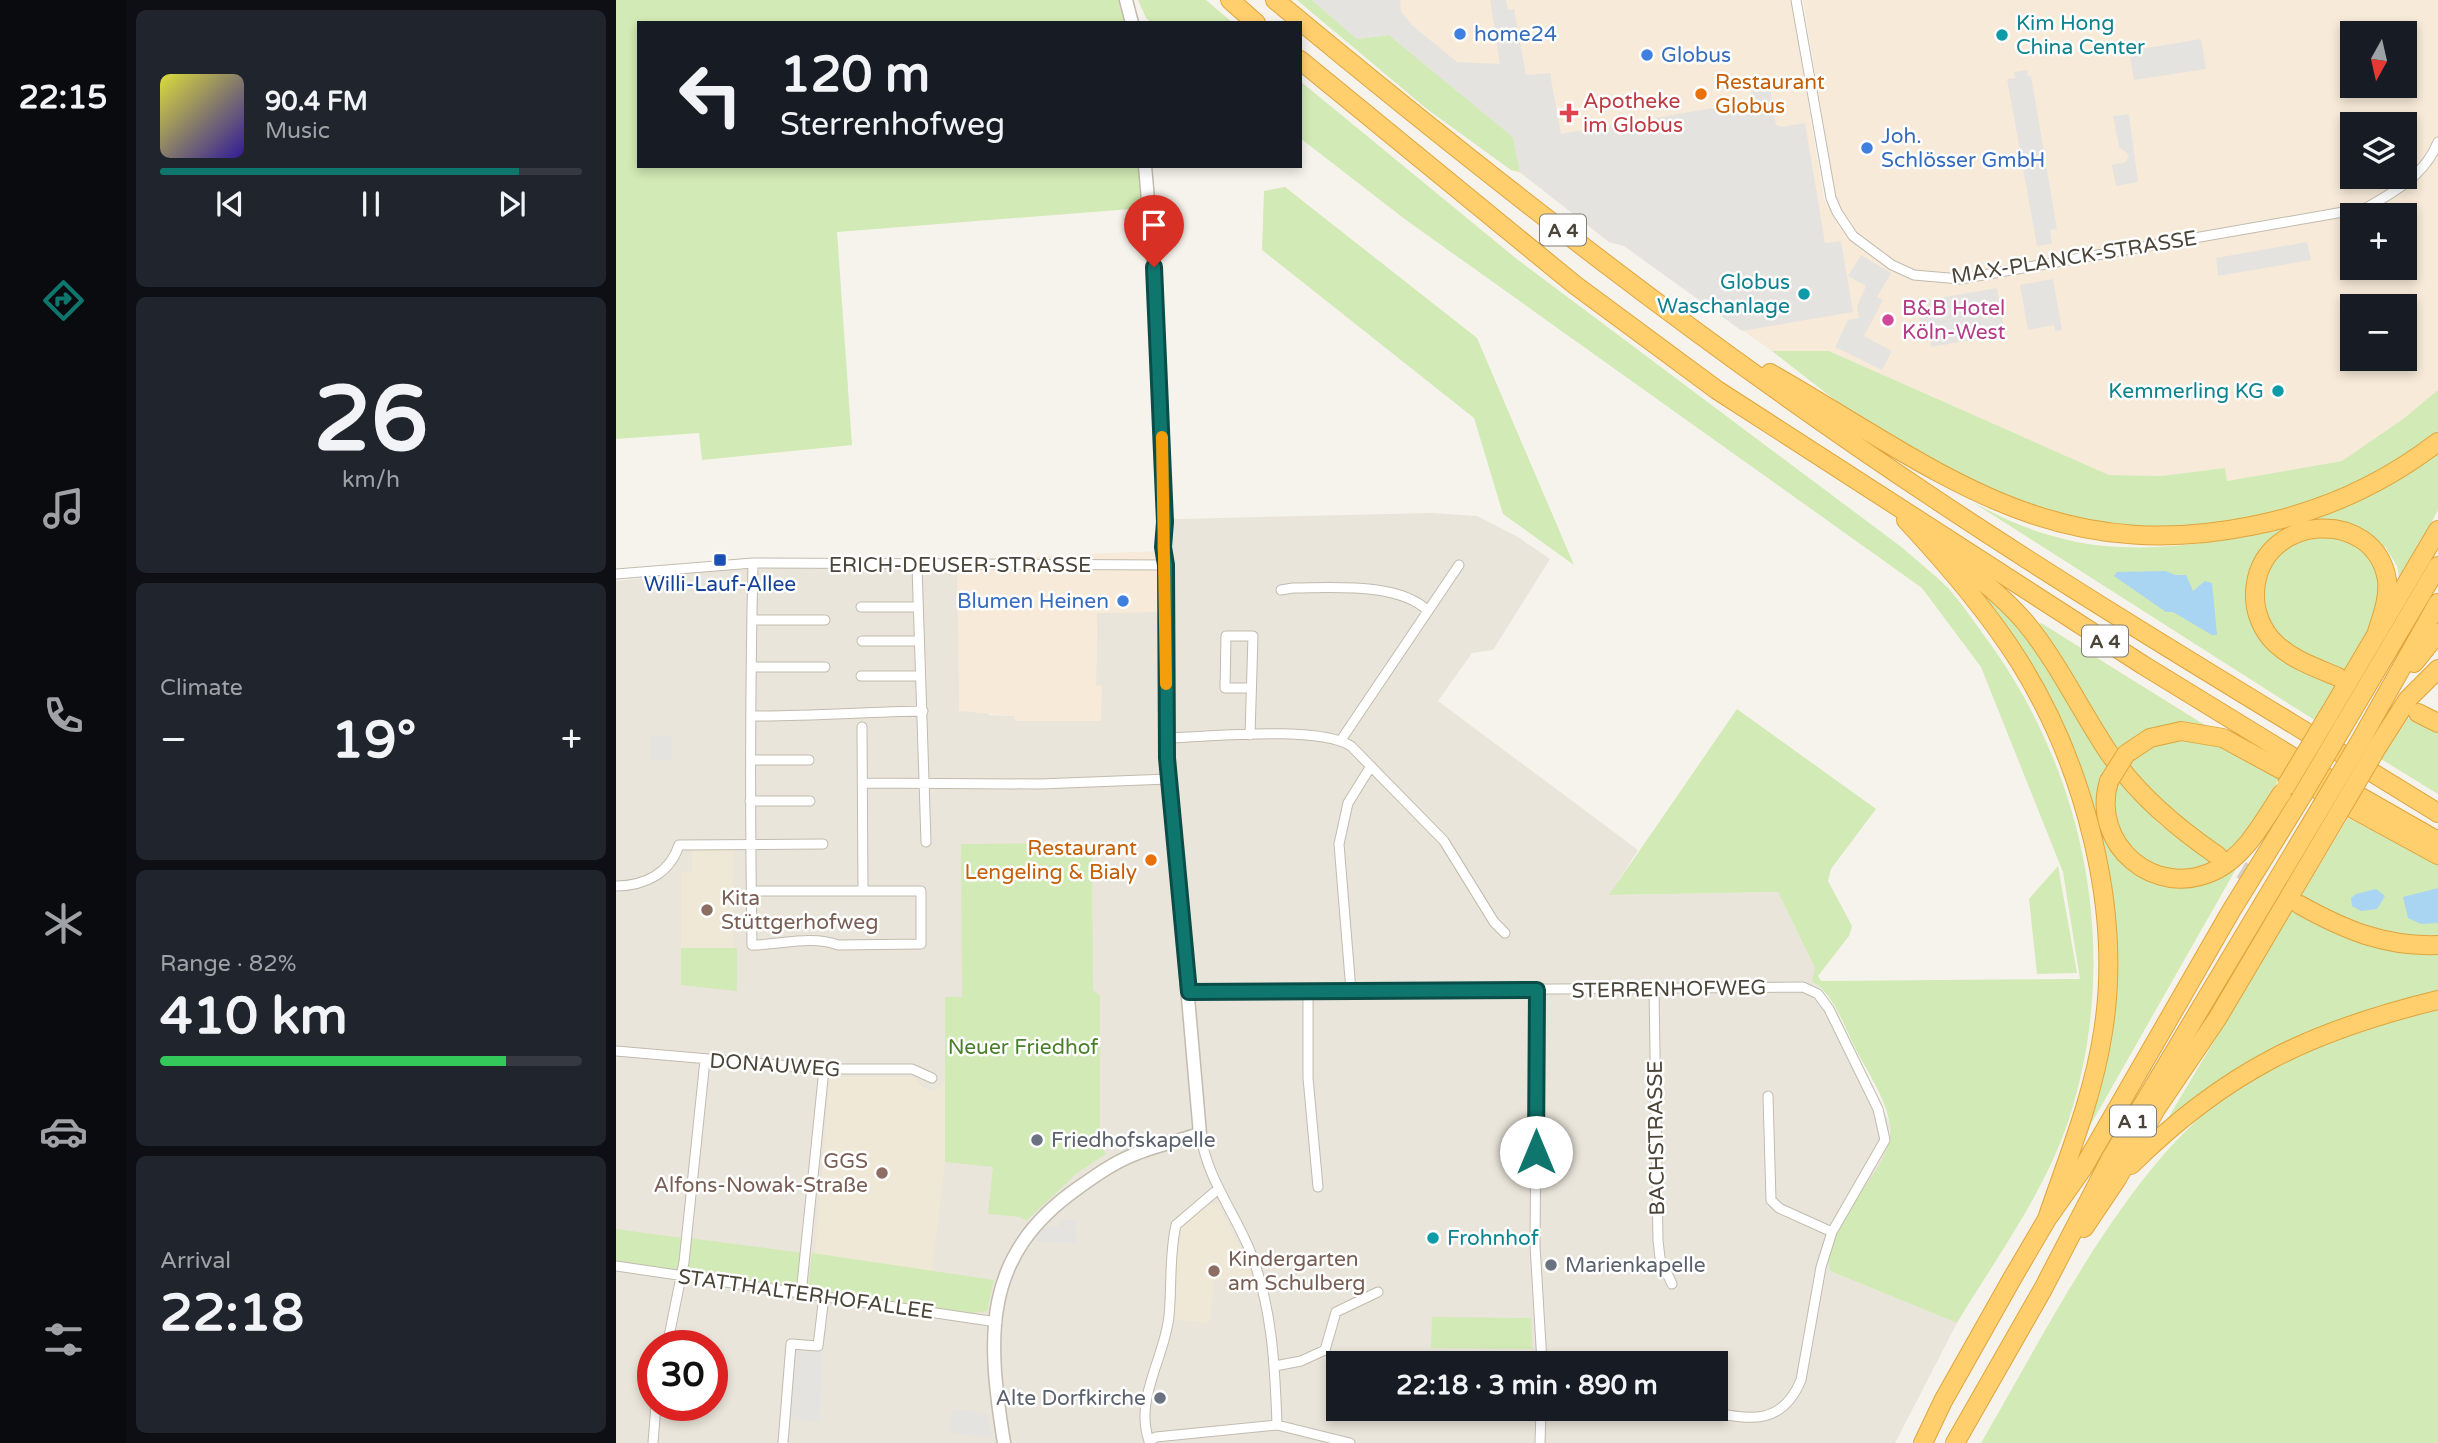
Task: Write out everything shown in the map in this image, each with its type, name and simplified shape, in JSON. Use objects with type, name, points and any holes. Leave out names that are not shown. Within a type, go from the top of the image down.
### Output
[{"type":"highway","points":[[1230,0],[1254,21]]},
{"type":"highway","name":"A 4","points":[[1275,0],[1300,21]]},
{"type":"highway","name":"A 4","points":[[1302,22],[1423,123],[1765,381],[1937,500],[2438,813]]},
{"type":"highway","name":"A 4","points":[[1302,62],[1575,285],[1717,390],[2143,665],[2324,776],[2438,841]]},
{"type":"highway","points":[[1704,335],[1976,492],[2041,519],[2105,534],[2149,537],[2190,535],[2288,518],[2368,487],[2438,443]]},
{"type":"highway","points":[[1890,502],[1996,626],[2041,703],[2068,764],[2099,877],[2107,967],[2104,1029],[2091,1094],[2047,1219]]},
{"type":"highway","points":[[2337,677],[2284,650],[2262,625],[2256,608],[2255,582],[2270,551],[2288,536],[2314,528],[2339,529],[2361,541],[2378,559],[2386,578],[2385,606],[2377,632]]},
{"type":"highway","points":[[2231,911],[2256,843],[2284,790],[2438,530]]},
{"type":"highway","points":[[1922,537],[1981,579],[2014,609],[2047,653],[2124,773],[2158,810],[2218,856]]},
{"type":"highway","points":[[2424,588],[2438,559]]},
{"type":"highway","name":"A 1","points":[[1923,1443],[1943,1401],[2047,1219],[2083,1168],[2231,911],[2438,566]]},
{"type":"highway","name":"A 1","points":[[1955,1443],[2043,1289],[2112,1156],[2375,716],[2438,603]]},
{"type":"highway","points":[[2375,716],[2438,633]]},
{"type":"highway","points":[[2043,1289],[2117,1179],[2155,1110],[2217,1019],[2378,746],[2408,699],[2438,668]]},
{"type":"highway","points":[[2418,713],[2438,723]]},
{"type":"highway","points":[[2284,790],[2247,843],[2226,864],[2200,876],[2173,878],[2139,867],[2114,841],[2105,807],[2109,781],[2126,754],[2150,738],[2180,731],[2223,738],[2438,855]]},
{"type":"highway","points":[[2362,766],[2438,801]]},
{"type":"highway","points":[[2300,905],[2372,939],[2398,945],[2438,945]]},
{"type":"highway","points":[[2117,1179],[2182,1116],[2250,1069],[2346,1025],[2438,1000]]},
{"type":"street","points":[[1126,0],[1131,21]]},
{"type":"street","name":"MAX-PLANCK-STRASSE","points":[[1796,0],[1831,198],[1853,236],[1871,252],[1914,275],[1960,279],[2366,208],[2401,188],[2420,172],[2438,142]]},
{"type":"street","points":[[1145,168],[1154,267],[1165,522],[1163,547],[1166,565],[1168,779],[1200,1134],[1217,1190],[1247,1244],[1259,1278],[1275,1366],[1277,1425]]},
{"type":"street","points":[[751,891],[921,891],[921,944],[847,945],[787,942],[752,945],[751,891],[751,844],[750,802],[753,563]]},
{"type":"street","name":"ERICH-DEUSER-STRASSE","points":[[616,574],[753,563],[917,566],[1166,565]]},
{"type":"street","points":[[1341,740],[1459,565]]},
{"type":"street","points":[[917,566],[926,842]]},
{"type":"street","points":[[1281,590],[1305,588],[1386,592],[1405,595],[1429,611]]},
{"type":"street","points":[[861,607],[918,607]]},
{"type":"street","points":[[752,620],[825,620]]},
{"type":"street","points":[[1250,736],[1253,636],[1226,636],[1225,688],[1251,688]]},
{"type":"street","points":[[862,641],[918,641]]},
{"type":"street","points":[[752,667],[825,667]]},
{"type":"street","points":[[861,676],[919,676]]},
{"type":"street","points":[[751,716],[836,716],[865,712],[923,711]]},
{"type":"street","points":[[862,727],[863,891]]},
{"type":"street","points":[[1166,738],[1326,736],[1341,740],[1371,766],[1444,841],[1494,922],[1505,933]]},
{"type":"street","points":[[751,760],[808,760]]},
{"type":"street","points":[[1351,991],[1339,844],[1348,803],[1371,766]]},
{"type":"street","points":[[863,783],[1168,779]]},
{"type":"street","points":[[750,802],[810,802]]},
{"type":"street","points":[[616,886],[636,885],[658,875],[674,860],[679,845],[823,844]]},
{"type":"street","name":"STERRENHOFWEG","points":[[1189,992],[1803,987],[1812,990],[1829,1009],[1878,1109],[1885,1133],[1880,1154],[1855,1189],[1832,1233]]},
{"type":"street","name":"BACHSTRASSE","points":[[1654,988],[1658,1240],[1660,1258],[1672,1284]]},
{"type":"street","points":[[1537,990],[1535,1245],[1541,1351]]},
{"type":"street","points":[[1308,992],[1308,1078],[1318,1187]]},
{"type":"street","name":"DONAUWEG","points":[[616,1051],[824,1069],[912,1069],[932,1078]]},
{"type":"street","points":[[670,1330],[682,1276],[705,1060]]},
{"type":"street","points":[[801,1294],[824,1069]]},
{"type":"street","points":[[1728,1414],[1750,1417],[1772,1414],[1785,1408],[1801,1380],[1821,1267],[1832,1233],[1779,1208],[1771,1200],[1768,1097]]},
{"type":"street","points":[[1004,1443],[995,1383],[997,1322],[1010,1260],[1037,1222],[1108,1167],[1135,1154],[1200,1134]]},
{"type":"street","points":[[1217,1190],[1176,1225],[1168,1324],[1151,1381],[1144,1421],[1149,1442],[1156,1437],[1219,1428],[1277,1425],[1350,1443]]},
{"type":"street","name":"STATTHALTERHOFALLEE","points":[[616,1266],[997,1322]]},
{"type":"street","points":[[1275,1366],[1320,1354],[1328,1344],[1336,1312],[1378,1292]]},
{"type":"street","points":[[783,1443],[791,1344],[818,1346],[824,1296]]},
{"type":"street","points":[[653,1443],[655,1421]]},
{"type":"street","points":[[1540,1443],[1541,1421]]},
{"type":"shaded area","points":[[1297,0],[1791,0],[1824,199],[1841,229],[1803,0],[2438,0],[2438,390],[2403,419],[2342,461],[2227,481],[2224,468],[2161,476],[2109,475],[1829,351],[1772,351],[1624,246],[1609,242],[1520,173],[1511,170],[1427,109]]},
{"type":"shaded area","points":[[1312,0],[1400,0],[1401,12],[1413,26],[1457,62],[1500,64],[1490,0],[1506,0],[1508,10],[1514,9],[1526,75],[1550,73],[1561,134],[1754,101],[1751,84],[1769,81],[1776,125],[1781,127],[1805,123],[1825,243],[1841,241],[1853,312],[1742,331],[1624,246],[1609,242],[1520,172],[1513,137],[1389,35],[1357,39]]},
{"type":"shaded area","points":[[2201,39],[2206,69],[2134,80],[2129,51]]},
{"type":"shaded area","points":[[2027,70],[2028,76],[2031,76],[2057,229],[2050,230],[2052,244],[2037,246],[2007,79],[2015,78],[2014,72]]},
{"type":"shaded area","points":[[2129,114],[2138,182],[2116,186],[2112,165],[2126,162],[2129,155],[2119,147],[2113,116]]},
{"type":"shaded area","points":[[2307,242],[2311,260],[2218,276],[2216,258]]},
{"type":"shaded area","points":[[1861,255],[1891,273],[1877,297],[1883,300],[1864,336],[1892,351],[1882,370],[1835,347],[1848,320],[1859,318],[1857,306],[1866,286],[1848,276]]},
{"type":"shaded area","points":[[2053,279],[2062,330],[2055,331],[2054,325],[2028,330],[2020,285]]},
{"type":"shaded area","points":[[1997,288],[2005,334],[1931,347],[1930,340],[1923,341],[1919,317],[1926,315],[1928,300]]},
{"type":"shaded area","points":[[1432,513],[1477,516],[1518,537],[1550,559],[1493,650],[1472,653],[1438,701],[1638,850],[1610,895],[1778,892],[1815,968],[1816,983],[1837,1012],[1890,1124],[1888,1150],[1830,1271],[1957,1323],[1895,1443],[616,1443],[616,581],[739,567],[957,560],[989,715],[1015,716],[1015,721],[1101,686],[1096,686],[1097,612],[1159,551],[1158,515],[1179,519]]},
{"type":"shaded area","points":[[1159,551],[1160,612],[1097,613],[1096,685],[1102,686],[1101,721],[1015,721],[1014,716],[959,711],[957,560]]},
{"type":"shaded area","points":[[651,736],[672,736],[672,760],[651,760]]},
{"type":"shaded area","name":"Kita Stüttgerhofweg","points":[[692,847],[733,847],[733,948],[681,948],[681,872],[692,872]]},
{"type":"shaded area","name":"GGS Alfons-Nowak-Straße","points":[[830,1077],[914,1077],[923,1088],[931,1091],[940,1088],[945,1079],[945,1162],[932,1271],[815,1254]]},
{"type":"shaded area","name":"Kindergarten am Schulberg","points":[[1209,1202],[1218,1205],[1248,1262],[1253,1279],[1214,1280],[1209,1323],[1172,1319],[1180,1227]]},
{"type":"shaded area","points":[[1060,1220],[1075,1220],[1076,1243],[1029,1241],[1042,1226],[1058,1227]]},
{"type":"shaded area","points":[[795,1349],[823,1351],[819,1422],[792,1419],[788,1422]]},
{"type":"shaded area","points":[[952,1409],[987,1413],[992,1437],[949,1433]]},
{"type":"green space","points":[[616,0],[1119,0],[1125,21],[637,21],[637,168],[1140,168],[1144,208],[837,232],[852,445],[702,460],[699,433],[616,439]]},
{"type":"green space","points":[[1138,0],[1206,0],[1231,21],[1150,21]]},
{"type":"green space","points":[[1297,0],[1312,0],[1357,39],[1389,35],[1513,137],[1520,172],[1511,170],[1427,109]]},
{"type":"green space","points":[[1302,83],[1518,260],[1900,546],[1936,577],[1953,593],[2019,688],[2048,745],[2070,805],[2085,867],[2093,930],[2093,993],[2085,1056],[2069,1119],[2047,1173],[2019,1224],[1957,1323],[1830,1271],[1830,1252],[1835,1233],[1881,1161],[1888,1144],[1890,1126],[1881,1096],[1838,1011],[1820,987],[1812,981],[1815,968],[1778,892],[1609,895],[1737,709],[1876,809],[1831,869],[1828,881],[1852,926],[1849,936],[1818,976],[1821,981],[2080,979],[2063,872],[1981,667],[1922,588],[1406,220],[1302,140]]},
{"type":"green space","points":[[1285,187],[1477,338],[1574,565],[1503,514],[1474,418],[1262,250],[1264,191]]},
{"type":"green space","points":[[1772,351],[1829,351],[2109,475],[2161,476],[2225,468],[2227,481],[2342,461],[2403,419],[2438,390],[2438,431],[2393,463],[2347,489],[2252,521],[2157,531],[2085,522],[2011,498],[1938,463],[1862,421]]},
{"type":"green space","points":[[2438,448],[2438,510],[2400,583],[2397,566],[2386,548],[2355,525],[2332,521],[2258,555],[2249,574],[2248,603],[2258,632],[2339,684],[2316,721],[1974,503],[2030,529],[2080,542],[2143,548],[2175,546],[2300,524],[2299,521]]},
{"type":"green space","points":[[2321,534],[2353,543],[2370,555],[2378,570],[2381,587],[2372,626],[2346,675],[2283,643],[2265,617],[2263,578],[2284,546]]},
{"type":"green space","points":[[1976,584],[2021,627],[2108,766],[2098,790],[2142,875],[2236,869],[2087,1131],[2110,1024],[2088,804],[1974,587]]},
{"type":"green space","points":[[2039,624],[2208,727],[2132,739],[2117,752]]},
{"type":"green space","points":[[2408,718],[2438,733],[2438,794],[2381,759]]},
{"type":"green space","points":[[2212,739],[2280,777],[2256,821],[2232,851],[2223,852],[2178,820],[2127,765],[2158,740]]},
{"type":"green space","points":[[2118,780],[2159,824],[2214,864],[2192,872],[2153,869],[2117,835],[2112,802]]},
{"type":"green space","points":[[2348,818],[2438,865],[2438,994],[2378,1006],[2249,1062],[2197,1095],[2165,1123]]},
{"type":"green space","name":"Neuer Friedhof","points":[[1092,843],[1093,990],[1100,996],[1100,1144],[1106,1154],[1077,1173],[1026,1221],[1020,1217],[988,1214],[993,1167],[945,1162],[945,997],[962,997],[961,844]]},
{"type":"green space","points":[[2058,866],[2077,973],[2037,974],[2029,899]]},
{"type":"green space","points":[[681,948],[737,948],[737,991],[681,985]]},
{"type":"green space","points":[[2438,1008],[2438,1443],[1981,1443],[2089,1258],[2120,1211],[2187,1129],[2224,1098],[2274,1067],[2354,1034]]},
{"type":"green space","points":[[616,1229],[683,1238],[679,1271],[616,1261]]},
{"type":"green space","points":[[689,1238],[803,1253],[798,1290],[684,1273]]},
{"type":"green space","points":[[812,1253],[994,1280],[987,1311],[972,1313],[812,1290],[808,1287]]},
{"type":"green space","points":[[1432,1317],[1531,1318],[1532,1349],[1431,1348]]},
{"type":"water","points":[[2166,571],[2175,575],[2186,575],[2193,591],[2205,581],[2212,583],[2217,635],[2212,635],[2173,612],[2166,612],[2114,576],[2117,572]]},
{"type":"water","points":[[2438,888],[2438,923],[2421,924],[2408,918],[2403,897]]},
{"type":"water","points":[[2376,889],[2385,896],[2377,909],[2361,911],[2352,906],[2351,898],[2356,894]]},
{"type":"tunnel","points":[[2218,856],[2300,905]]},
{"type":"slow traffic","points":[[1162,437],[1166,684]]},
{"type":"place","name":"home24","points":[[1460,34]]},
{"type":"place","name":"Kim Hong China Center","points":[[2002,35]]},
{"type":"place","name":"Globus","points":[[1647,55]]},
{"type":"place","name":"Restaurant Globus","points":[[1701,94]]},
{"type":"place","name":"Apotheke im Globus","points":[[1569,113]]},
{"type":"place","name":"Joh. Schlösser GmbH","points":[[1867,148]]},
{"type":"place","name":"Globus Waschanlage","points":[[1804,294]]},
{"type":"place","name":"B&B Hotel Köln-West","points":[[1888,320]]},
{"type":"place","name":"Kemmerling KG","points":[[2278,391]]},
{"type":"place","name":"Willi-Lauf-Allee","points":[[720,560]]},
{"type":"place","name":"Blumen Heinen","points":[[1123,601]]},
{"type":"place","name":"Restaurant Lengeling & Bialy","points":[[1151,860]]},
{"type":"place","name":"Kita Stüttgerhofweg","points":[[707,910]]},
{"type":"place","name":"Friedhofskapelle","points":[[1037,1140]]},
{"type":"place","name":"GGS Alfons-Nowak-Straße","points":[[882,1173]]},
{"type":"place","name":"Frohnhof","points":[[1433,1238]]},
{"type":"place","name":"Marienkapelle","points":[[1551,1265]]},
{"type":"place","name":"Kindergarten am Schulberg","points":[[1214,1271]]},
{"type":"place","name":"Alte Dorfkirche","points":[[1160,1398]]},
{"type":"route","points":[[1154,267],[1165,522],[1163,555],[1166,565],[1166,738],[1189,992],[1537,990],[1536,1152]]}]
